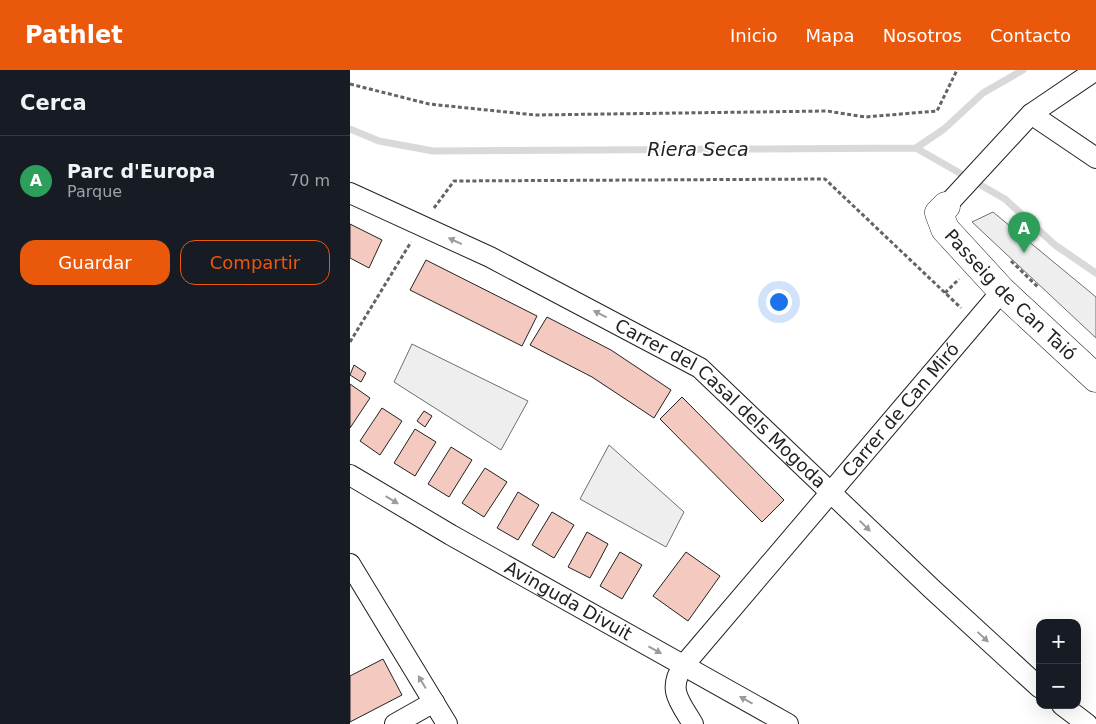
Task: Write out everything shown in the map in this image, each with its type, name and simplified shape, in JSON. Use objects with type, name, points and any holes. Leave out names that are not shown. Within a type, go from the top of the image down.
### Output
[{"type":"main road","name":"Passeig de Can Taió","points":[[946,206],[939,213],[945,229],[1002,291],[1096,378]]},
{"type":"street","points":[[946,206],[1031,114],[1096,70]]},
{"type":"street","points":[[1031,114],[1096,158]]},
{"type":"street","name":"Carrer del Casal dels Mogoda","points":[[350,192],[490,257],[700,368],[830,493],[1036,684]]},
{"type":"street","name":"Carrer de Can Miró","points":[[683,666],[1002,291]]},
{"type":"street","name":"Avinguda Divuit","points":[[350,475],[451,535],[788,724]]},
{"type":"street","points":[[350,564],[447,724]]},
{"type":"street","points":[[683,666],[676,677],[675,694],[693,724]]},
{"type":"street","points":[[395,724],[434,702]]},
{"type":"street","points":[[1067,709],[1087,724]]},
{"type":"path","points":[[350,84],[429,104],[535,115],[827,111],[865,117],[936,111],[957,70]]},
{"type":"path","points":[[350,342],[422,226],[454,182],[825,179],[977,321]]},
{"type":"shaded area","points":[[993,212],[1096,297],[1096,338],[972,222]]},
{"type":"shaded area","points":[[412,344],[528,401],[501,450],[394,382]]},
{"type":"shaded area","points":[[609,445],[684,512],[666,547],[580,499]]},
{"type":"building","points":[[350,224],[382,240],[369,268],[350,258]]},
{"type":"building","points":[[426,260],[537,316],[522,346],[410,290]]},
{"type":"building","points":[[547,317],[611,350],[671,390],[654,418],[592,377],[530,345]]},
{"type":"building","points":[[354,365],[366,373],[361,382],[350,375]]},
{"type":"building","points":[[350,384],[370,398],[350,428]]},
{"type":"building","points":[[682,397],[784,500],[762,522],[660,419]]},
{"type":"building","points":[[382,408],[402,421],[380,455],[360,441]]},
{"type":"building","points":[[424,411],[432,416],[425,427],[417,421]]},
{"type":"building","points":[[415,429],[436,442],[415,476],[394,463]]},
{"type":"building","points":[[451,447],[472,460],[449,497],[428,484]]},
{"type":"building","points":[[485,468],[507,482],[484,517],[462,503]]},
{"type":"building","points":[[518,492],[539,505],[518,540],[497,528]]},
{"type":"building","points":[[552,512],[574,525],[554,558],[532,545]]},
{"type":"building","points":[[587,532],[608,544],[590,578],[568,567]]},
{"type":"building","points":[[620,552],[642,565],[622,599],[600,586]]},
{"type":"building","points":[[686,552],[720,576],[688,621],[653,596]]},
{"type":"building","points":[[383,659],[402,695],[350,722],[350,676]]},
{"type":"waterway","name":"Riera Seca","points":[[350,129],[379,141],[433,151],[916,148],[944,129],[983,93],[1023,70]]},
{"type":"waterway","points":[[916,148],[1005,199],[1055,245],[1096,273]]},
{"type":"place","name":"Parc d'Europa","points":[[1024,253]]}]
